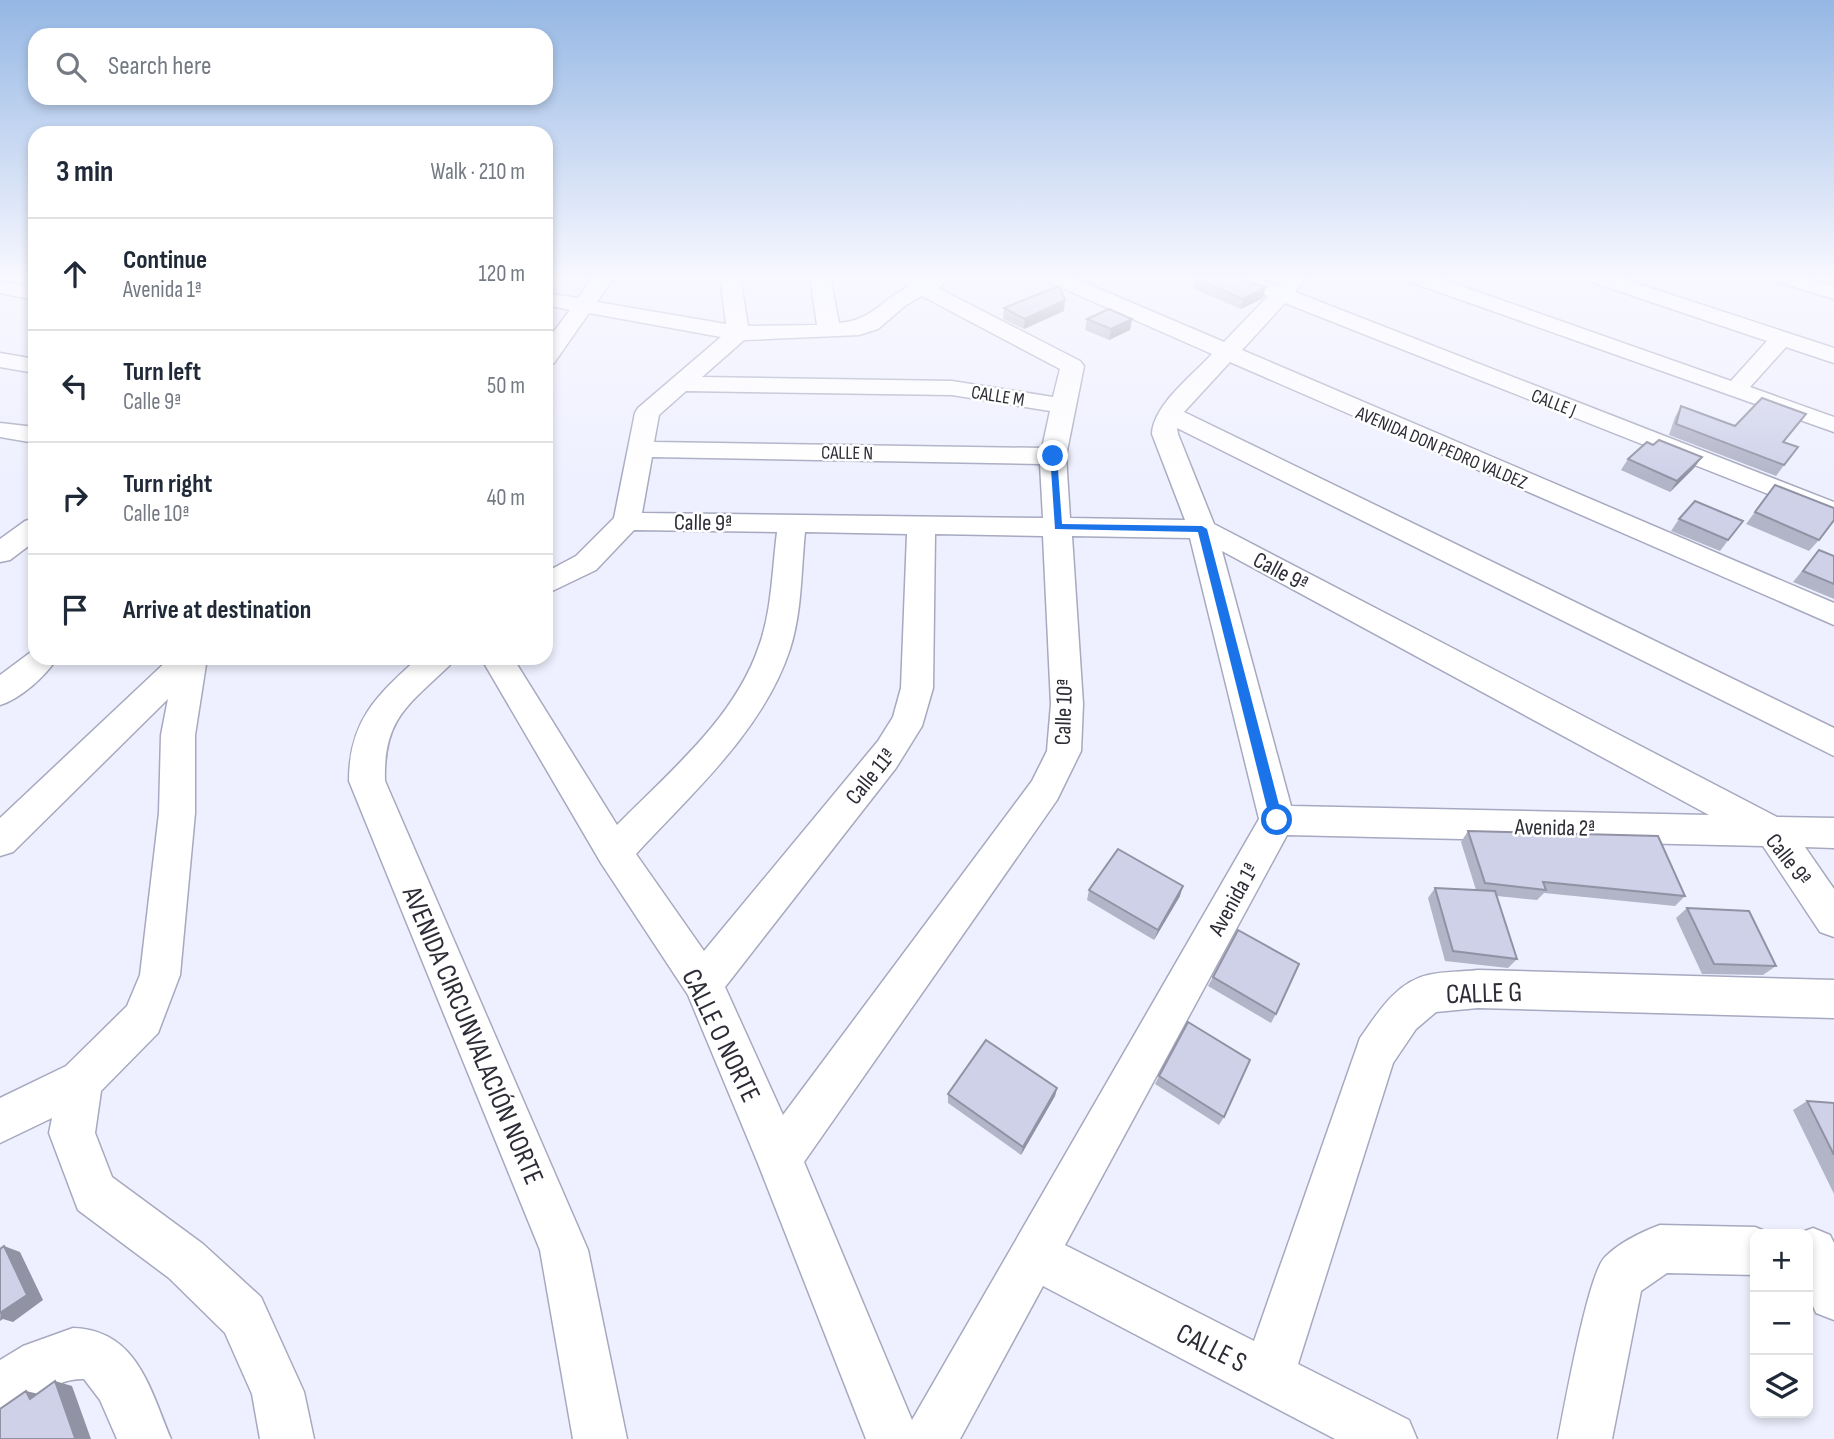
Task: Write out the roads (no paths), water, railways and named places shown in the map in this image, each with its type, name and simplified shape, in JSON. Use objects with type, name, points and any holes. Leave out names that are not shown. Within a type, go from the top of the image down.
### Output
[{"type":"street","points":[[553,580],[592,558],[627,521],[647,413],[726,343]]},
{"type":"street","name":"Calle 10ª","points":[[779,1158],[1045,790],[1064,751],[1068,704],[1053,456],[1072,366],[1030,343]]},
{"type":"street","name":"AVENIDA DON PEDRO VALDEZ","points":[[1202,343],[1834,615]]},
{"type":"street","points":[[1236,343],[1169,414],[1165,423],[1165,434],[1202,529],[1277,820]]},
{"type":"street","name":"CALLE J","points":[[1404,343],[1834,512]]},
{"type":"street","points":[[1605,343],[1834,425]]},
{"type":"street","points":[[1735,390],[1777,343]]},
{"type":"street","points":[[1797,343],[1834,356]]},
{"type":"street","points":[[0,360],[28,365]]},
{"type":"street","name":"CALLE M","points":[[680,384],[952,388],[1064,406]]},
{"type":"street","points":[[1169,414],[1834,743]]},
{"type":"street","points":[[0,430],[28,434]]},
{"type":"street","name":"CALLE N","points":[[640,449],[1053,456]]},
{"type":"street","name":"Calle 9ª","points":[[627,521],[1202,529],[1773,832],[1834,920]]},
{"type":"street","points":[[614,852],[707,752],[739,715],[763,680],[775,647],[792,523]]},
{"type":"street","name":"Calle 11ª","points":[[703,983],[884,759],[901,737],[913,713],[917,688],[921,525]]},
{"type":"street","points":[[0,553],[28,532]]},
{"type":"street","points":[[0,693],[33,665]]},
{"type":"street","points":[[0,841],[183,665]]},
{"type":"street","points":[[0,1121],[81,1081],[143,1019],[160,975],[177,813],[178,735],[189,665]]},
{"type":"street","name":"AVENIDA CIRCUNVALACIÓN NORTE","points":[[431,665],[399,695],[376,724],[365,755],[368,781],[564,1250],[600,1439]]},
{"type":"street","name":"CALLE O NORTE","points":[[501,665],[614,852],[703,983],[779,1158],[893,1439]]},
{"type":"street","name":"Avenida 2ª","points":[[1277,820],[1834,833]]},
{"type":"street","name":"Avenida 1ª","points":[[931,1439],[1277,820]]},
{"type":"street","name":"CALLE G","points":[[1268,1376],[1374,1054],[1401,1015],[1427,994],[1478,989],[1834,999]]},
{"type":"street","points":[[81,1081],[72,1133],[95,1193],[186,1261],[243,1315],[278,1391],[287,1439]]},
{"type":"street","points":[[1585,1439],[1606,1329],[1620,1276],[1660,1249],[1750,1251]]},
{"type":"street","points":[[1818,1252],[1834,1295]]},
{"type":"street","name":"CALLE S","points":[[1033,1255],[1390,1439]]},
{"type":"street","points":[[0,1392],[47,1359],[73,1352],[95,1357],[113,1371],[145,1439]]}]
